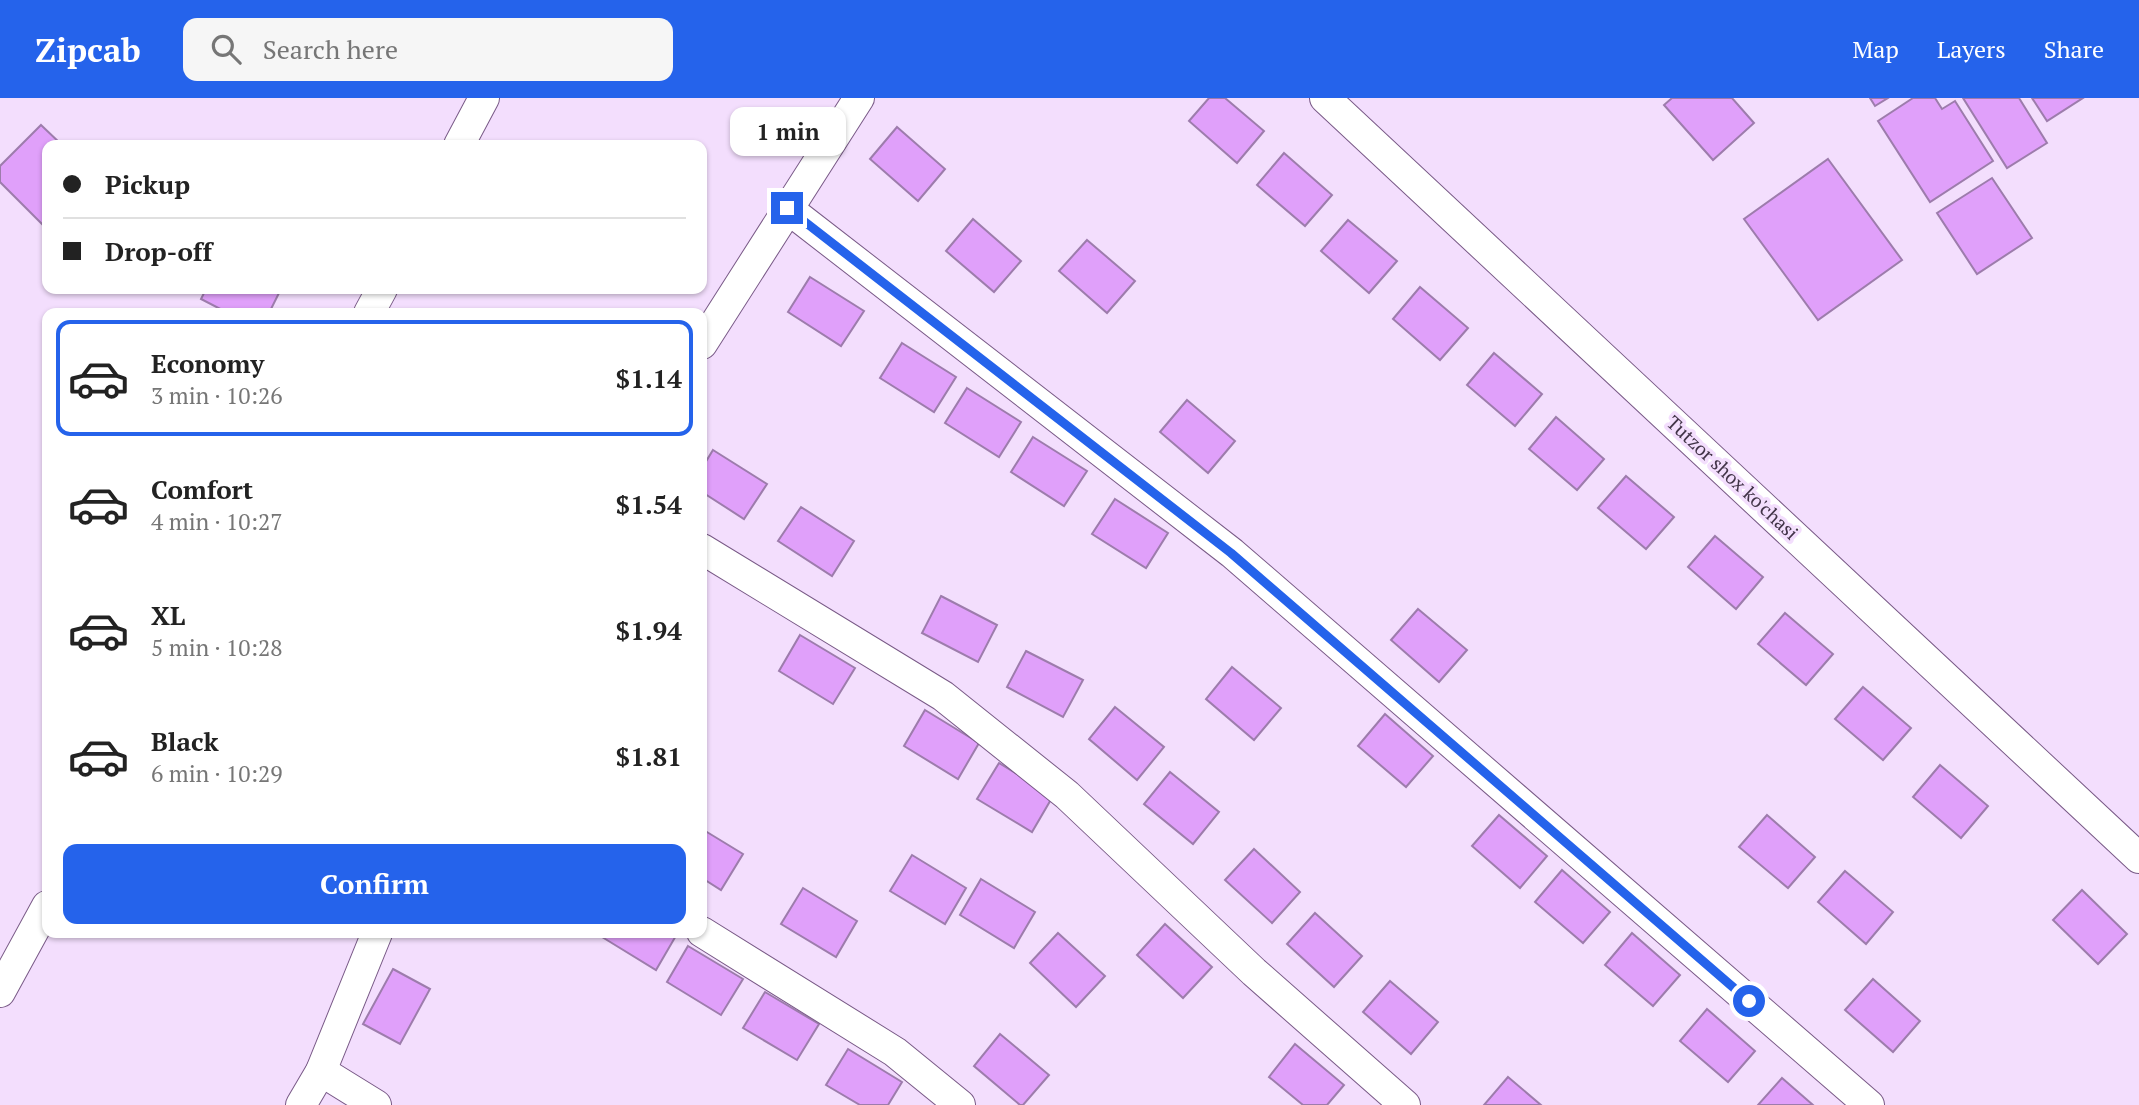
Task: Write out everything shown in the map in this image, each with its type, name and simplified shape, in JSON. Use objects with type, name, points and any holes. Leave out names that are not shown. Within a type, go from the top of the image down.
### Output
[{"type":"street","points":[[462,140],[484,98]]},
{"type":"street","points":[[707,336],[859,98]]},
{"type":"street","name":"Tutzor shox ko'chasi","points":[[1325,98],[2139,858]]},
{"type":"street","points":[[787,208],[1231,553],[1869,1105]]},
{"type":"street","points":[[707,552],[943,696],[1067,795],[1254,972],[1405,1105]]},
{"type":"street","points":[[0,992],[42,915]]},
{"type":"street","points":[[707,935],[895,1052],[960,1105]]},
{"type":"street","points":[[301,1105],[321,1071],[375,938]]},
{"type":"street","points":[[321,1071],[376,1105]]},
{"type":"building","points":[[1209,98],[1225,98],[1264,131],[1237,163],[1189,121]]},
{"type":"building","points":[[1672,98],[1732,98],[1754,123],[1713,160],[1664,105]]},
{"type":"building","points":[[1870,98],[1888,98],[1875,106]]},
{"type":"building","points":[[1913,98],[1935,98],[1942,109],[1955,101],[1993,161],[1930,202],[1878,121]]},
{"type":"building","points":[[1963,98],[2019,98],[2047,143],[2007,168]]},
{"type":"building","points":[[2032,98],[2083,98],[2047,121]]},
{"type":"building","points":[[41,125],[57,140],[42,140],[42,224],[0,182],[0,166]]},
{"type":"building","points":[[897,127],[945,169],[918,201],[870,159]]},
{"type":"building","points":[[1284,153],[1332,195],[1305,226],[1257,185]]},
{"type":"building","points":[[1828,159],[1902,260],[1818,320],[1744,219]]},
{"type":"building","points":[[1992,178],[2032,238],[1977,274],[1937,213]]},
{"type":"building","points":[[973,219],[1021,261],[994,292],[946,251]]},
{"type":"building","points":[[1348,220],[1397,261],[1369,293],[1321,251]]},
{"type":"building","points":[[1087,240],[1135,281],[1107,313],[1059,271]]},
{"type":"building","points":[[810,277],[864,311],[841,346],[788,312]]},
{"type":"building","points":[[1420,287],[1468,328],[1440,360],[1393,319]]},
{"type":"building","points":[[204,294],[278,294],[272,308],[218,308],[201,299]]},
{"type":"building","points":[[902,343],[956,377],[934,412],[880,378]]},
{"type":"building","points":[[1494,353],[1542,394],[1515,426],[1467,385]]},
{"type":"building","points":[[967,388],[1021,422],[999,457],[945,423]]},
{"type":"building","points":[[1187,400],[1235,441],[1208,473],[1160,432]]},
{"type":"building","points":[[1556,417],[1604,459],[1577,490],[1529,449]]},
{"type":"building","points":[[1033,437],[1087,471],[1064,506],[1011,472]]},
{"type":"building","points":[[713,450],[767,484],[744,519],[707,495],[707,460]]},
{"type":"building","points":[[1626,476],[1674,517],[1646,549],[1598,508]]},
{"type":"building","points":[[1115,499],[1168,533],[1146,568],[1092,534]]},
{"type":"building","points":[[801,507],[854,541],[832,576],[778,541]]},
{"type":"building","points":[[1715,536],[1763,577],[1736,609],[1688,567]]},
{"type":"building","points":[[941,596],[997,625],[978,662],[922,633]]},
{"type":"building","points":[[1418,609],[1467,650],[1439,682],[1391,640]]},
{"type":"building","points":[[1785,613],[1833,654],[1806,685],[1758,644]]},
{"type":"building","points":[[800,635],[855,668],[833,704],[779,671]]},
{"type":"building","points":[[1026,651],[1083,680],[1063,717],[1007,687]]},
{"type":"building","points":[[1232,667],[1281,708],[1254,740],[1206,699]]},
{"type":"building","points":[[1863,687],[1911,728],[1883,760],[1835,719]]},
{"type":"building","points":[[1115,707],[1164,747],[1137,780],[1089,739]]},
{"type":"building","points":[[925,710],[979,743],[958,779],[904,746]]},
{"type":"building","points":[[1385,714],[1433,756],[1406,787],[1358,746]]},
{"type":"building","points":[[999,763],[1053,796],[1032,832],[977,799]]},
{"type":"building","points":[[1940,765],[1988,806],[1961,838],[1913,797]]},
{"type":"building","points":[[1170,772],[1219,812],[1193,844],[1144,804]]},
{"type":"building","points":[[1499,815],[1547,856],[1520,888],[1472,846]]},
{"type":"building","points":[[1767,815],[1815,857],[1788,888],[1739,847]]},
{"type":"building","points":[[707,832],[743,854],[721,890],[707,881]]},
{"type":"building","points":[[1254,849],[1300,892],[1272,923],[1225,880]]},
{"type":"building","points":[[912,855],[966,888],[945,924],[890,891]]},
{"type":"building","points":[[1562,870],[1610,912],[1583,943],[1535,902]]},
{"type":"building","points":[[1845,871],[1893,912],[1866,944],[1818,902]]},
{"type":"building","points":[[981,879],[1035,912],[1014,948],[960,915]]},
{"type":"building","points":[[803,888],[857,921],[836,957],[781,924]]},
{"type":"building","points":[[2082,890],[2127,934],[2098,964],[2053,920]]},
{"type":"building","points":[[1315,913],[1362,956],[1334,987],[1287,944]]},
{"type":"building","points":[[1165,924],[1212,967],[1183,998],[1137,955]]},
{"type":"building","points":[[1058,933],[1105,976],[1076,1007],[1030,963]]},
{"type":"building","points":[[1632,933],[1680,975],[1653,1006],[1605,965]]},
{"type":"building","points":[[604,938],[675,938],[656,970]]},
{"type":"building","points":[[688,946],[743,979],[721,1015],[667,982]]},
{"type":"building","points":[[393,969],[430,989],[400,1044],[363,1024]]},
{"type":"building","points":[[1873,979],[1920,1021],[1893,1052],[1845,1010]]},
{"type":"building","points":[[1390,981],[1438,1022],[1411,1054],[1363,1012]]},
{"type":"building","points":[[765,992],[819,1024],[797,1060],[743,1028]]},
{"type":"building","points":[[1707,1009],[1755,1051],[1728,1082],[1680,1041]]},
{"type":"building","points":[[1000,1034],[1049,1075],[1023,1105],[974,1066]]},
{"type":"building","points":[[1295,1044],[1344,1085],[1327,1105],[1303,1105],[1269,1077]]},
{"type":"building","points":[[848,1049],[902,1082],[888,1105],[860,1105],[826,1085]]},
{"type":"building","points":[[1508,1077],[1541,1105],[1484,1105]]},
{"type":"building","points":[[1782,1078],[1813,1105],[1758,1105]]},
{"type":"route","points":[[787,208],[1231,553],[1749,1001]]}]
